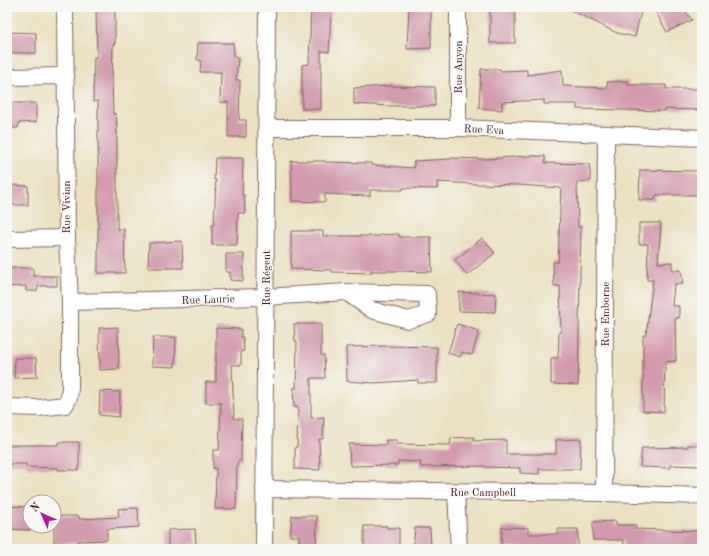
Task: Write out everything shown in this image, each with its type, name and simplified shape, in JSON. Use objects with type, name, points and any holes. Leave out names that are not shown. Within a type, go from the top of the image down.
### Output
[{"type":"street","name":"Rue Vivian","points":[[7,407],[38,408],[65,406],[69,398],[70,302],[67,238],[65,7]]},
{"type":"street","name":"Rue Régent","points":[[264,549],[267,7]]},
{"type":"street","name":"Rue Anyon","points":[[458,7],[458,128]]},
{"type":"street","points":[[7,77],[66,76]]},
{"type":"street","name":"Rue Eva","points":[[266,128],[458,128],[702,138]]},
{"type":"street","name":"Rue Emborne","points":[[604,493],[606,135]]},
{"type":"street","points":[[7,239],[67,238]]},
{"type":"street","name":"Rue Laurie","points":[[70,302],[266,297],[346,292]]},
{"type":"street","name":"Rue Campbell","points":[[264,489],[604,493],[702,496]]},
{"type":"street","points":[[456,492],[459,549]]},
{"type":"building","points":[[96,7],[115,7],[115,44],[113,44],[112,81],[113,114],[116,114],[117,132],[117,229],[124,229],[125,273],[98,273],[98,101],[93,102],[94,57],[97,57]]},
{"type":"building","points":[[311,7],[331,8],[329,52],[321,51],[321,109],[302,109],[302,65],[309,64]]},
{"type":"building","points":[[409,7],[431,8],[431,48],[407,49]]},
{"type":"building","points":[[565,7],[642,7],[635,37],[617,33]]},
{"type":"building","points":[[653,7],[682,7],[692,20],[667,32]]},
{"type":"building","points":[[490,9],[515,9],[515,43],[490,43]]},
{"type":"building","points":[[7,33],[36,33],[36,53],[7,53]]},
{"type":"building","points":[[198,43],[233,43],[234,57],[238,58],[236,80],[240,80],[239,120],[246,120],[246,137],[228,137],[228,102],[220,102],[221,72],[200,72],[201,60],[197,60]]},
{"type":"building","points":[[481,69],[500,69],[500,71],[527,70],[527,75],[562,70],[563,86],[607,88],[607,82],[628,81],[628,85],[666,85],[666,89],[702,89],[702,110],[665,109],[665,111],[577,109],[577,104],[544,104],[544,100],[502,102],[502,110],[479,108]]},
{"type":"building","points":[[390,86],[435,87],[435,106],[354,104],[354,88]]},
{"type":"building","points":[[7,103],[36,103],[36,122],[19,123],[18,128],[7,128]]},
{"type":"building","points":[[545,156],[545,163],[589,164],[591,181],[577,182],[578,227],[581,227],[578,385],[551,384],[551,358],[558,358],[559,332],[561,332],[560,286],[554,286],[553,262],[558,262],[561,188],[437,182],[437,189],[403,188],[403,190],[370,190],[370,196],[325,194],[325,202],[292,201],[291,161],[371,163],[371,165],[414,168],[414,161],[451,158],[486,159]]},
{"type":"building","points":[[215,158],[243,158],[242,195],[244,195],[245,213],[238,213],[237,245],[212,245],[212,225],[214,225],[216,180],[214,180]]},
{"type":"building","points":[[640,170],[702,171],[702,195],[656,195],[655,200],[639,200]]},
{"type":"building","points":[[7,186],[28,186],[28,205],[7,205]]},
{"type":"building","points":[[639,223],[661,223],[658,263],[672,262],[672,270],[681,270],[683,284],[674,284],[672,306],[679,306],[679,318],[675,318],[676,361],[665,362],[664,412],[643,411],[643,335],[646,335],[653,280],[647,280],[648,244],[639,244]]},
{"type":"building","points":[[291,231],[323,231],[323,236],[380,236],[399,234],[399,237],[431,237],[432,272],[371,271],[371,273],[291,269]]},
{"type":"building","points":[[482,238],[495,253],[467,275],[455,260]]},
{"type":"building","points":[[182,241],[183,268],[148,268],[149,243]]},
{"type":"building","points":[[226,254],[244,254],[243,281],[230,280],[230,272],[226,272]]},
{"type":"building","points":[[8,268],[33,268],[33,276],[57,276],[57,286],[38,286],[37,291],[26,291],[26,286],[7,287]]},
{"type":"building","points":[[459,292],[496,294],[495,312],[459,311]]},
{"type":"building","points":[[294,324],[321,324],[321,355],[324,355],[325,378],[311,378],[311,418],[324,417],[323,439],[319,439],[320,470],[295,469],[298,407],[294,407],[293,388],[296,388],[297,341],[295,341]]},
{"type":"building","points":[[457,324],[479,331],[472,355],[462,352],[460,357],[448,353]]},
{"type":"building","points":[[118,327],[119,369],[100,370],[99,328]]},
{"type":"building","points":[[216,328],[241,329],[241,337],[243,337],[244,351],[241,351],[241,365],[232,365],[234,419],[242,419],[241,461],[238,461],[237,467],[236,509],[215,509],[216,468],[213,468],[213,450],[219,450],[221,403],[206,403],[206,382],[216,382]]},
{"type":"building","points":[[153,337],[176,337],[175,367],[152,366]]},
{"type":"building","points":[[346,347],[437,347],[437,383],[418,383],[418,380],[375,383],[347,381]]},
{"type":"building","points":[[15,358],[36,358],[37,377],[14,378]]},
{"type":"building","points":[[100,391],[120,392],[119,417],[99,415]]},
{"type":"building","points":[[474,437],[474,441],[506,440],[506,454],[556,454],[556,440],[581,439],[580,469],[539,469],[539,474],[520,473],[520,468],[485,466],[420,467],[421,462],[398,461],[398,465],[350,466],[349,444],[386,445],[386,440],[397,440],[397,444],[450,445],[451,438]]},
{"type":"building","points":[[58,442],[79,442],[79,470],[58,470],[58,468],[26,467],[26,464],[7,464],[7,445],[58,445]]},
{"type":"building","points":[[688,445],[702,445],[702,466],[670,465],[670,468],[640,467],[642,448],[688,447]]},
{"type":"building","points":[[7,506],[22,507],[22,530],[7,529]]},
{"type":"building","points":[[138,508],[139,527],[107,529],[107,540],[54,544],[54,534],[62,534],[62,516],[79,516],[79,519],[119,517],[118,509]]},
{"type":"building","points":[[292,516],[317,516],[316,549],[299,549],[299,536],[290,536]]},
{"type":"building","points":[[616,521],[616,525],[636,525],[635,529],[702,531],[702,549],[623,549],[624,540],[593,540],[593,522]]},
{"type":"building","points":[[364,526],[387,526],[387,528],[399,528],[399,549],[364,549]]},
{"type":"building","points":[[502,527],[528,528],[528,534],[557,534],[558,529],[578,529],[578,549],[501,547]]},
{"type":"building","points":[[415,528],[430,528],[431,549],[413,549]]},
{"type":"building","points":[[195,529],[196,544],[190,544],[190,548],[168,549],[168,530]]}]
